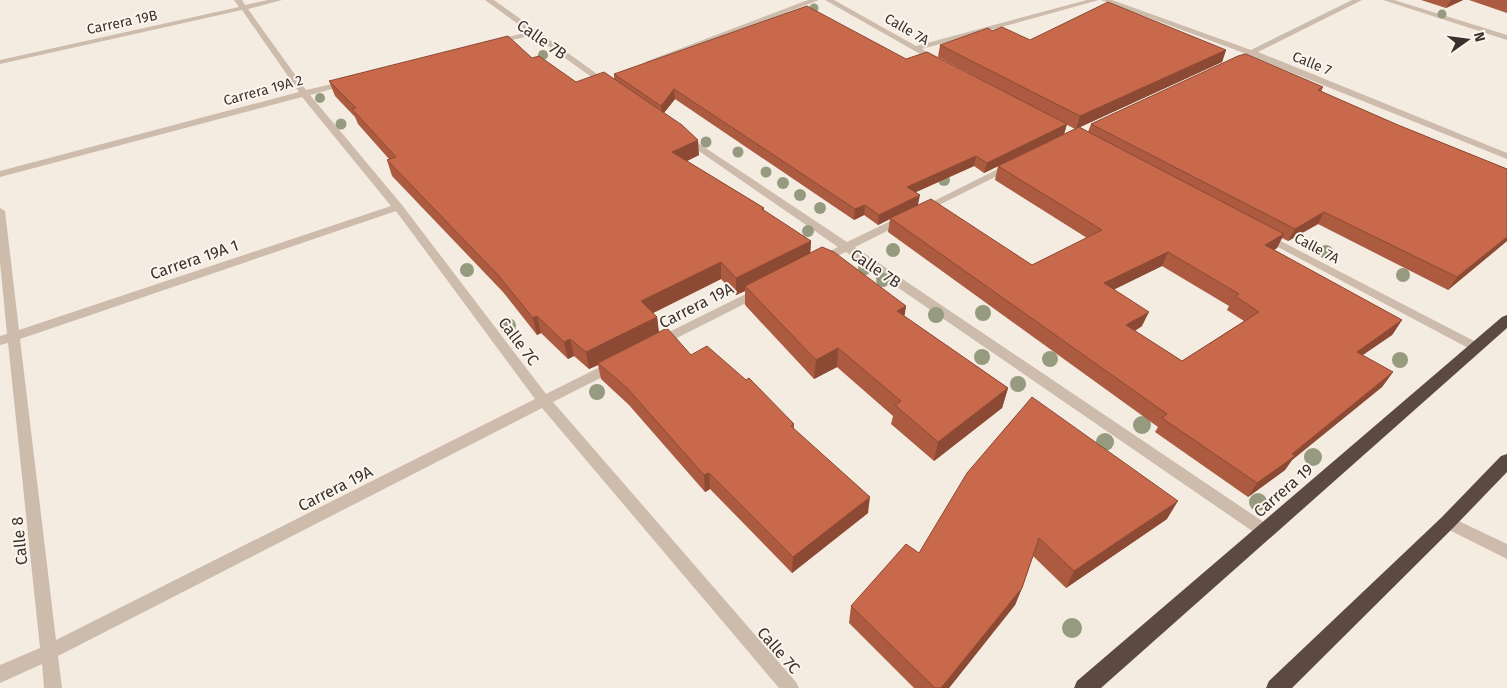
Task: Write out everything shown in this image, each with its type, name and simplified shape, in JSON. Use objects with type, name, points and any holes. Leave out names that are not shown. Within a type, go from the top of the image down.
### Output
[{"type":"highway","name":"Carrera 19","points":[[1085,688],[1507,320]]},
{"type":"highway","points":[[1277,688],[1448,522],[1507,461]]},
{"type":"street","name":"Carrera 19B","points":[[0,62],[241,4],[278,0]]},
{"type":"street","name":"Calle 7B","points":[[489,0],[533,33],[606,78],[618,91]]},
{"type":"street","points":[[638,66],[815,0]]},
{"type":"street","name":"Calle 7A","points":[[830,0],[948,67]]},
{"type":"street","points":[[914,49],[1095,0]]},
{"type":"street","name":"Calle 7","points":[[1105,0],[1252,54],[1507,156]]},
{"type":"street","points":[[1225,66],[1358,0]]},
{"type":"street","points":[[1387,0],[1507,38]]},
{"type":"street","name":"Calle 7C","points":[[241,4],[304,93],[398,207],[544,401],[790,688]]},
{"type":"street","points":[[485,46],[533,33]]},
{"type":"street","name":"Carrera 19A 2","points":[[0,174],[362,78]]},
{"type":"street","name":"Calle 7B","points":[[674,130],[1266,532]]},
{"type":"street","points":[[810,265],[1021,161]]},
{"type":"street","name":"Carrera 19A 1","points":[[7,339],[398,207]]},
{"type":"street","name":"Calle 8","points":[[0,211],[7,339],[53,688]]},
{"type":"street","name":"Calle 7A","points":[[1258,232],[1476,348]]},
{"type":"street","name":"Carrera 19A","points":[[650,347],[774,283]]},
{"type":"street","name":"Carrera 19A","points":[[0,674],[49,652],[624,360]]},
{"type":"street","points":[[1448,522],[1507,552]]},
{"type":"building","points":[[1108,2],[1226,50],[1080,116],[940,45],[988,28],[992,31],[1002,27],[1030,40]]},
{"type":"building","points":[[807,6],[906,59],[927,52],[1067,124],[987,163],[976,156],[907,187],[920,195],[879,215],[865,205],[855,209],[674,89],[661,106],[614,74]]},
{"type":"building","points":[[508,36],[532,58],[539,56],[576,82],[604,72],[682,125],[698,140],[672,152],[764,208],[762,209],[811,241],[736,278],[721,262],[641,301],[657,317],[586,352],[570,339],[564,342],[537,316],[533,318],[498,275],[387,160],[396,157],[352,109],[356,108],[329,81]]},
{"type":"building","points":[[1246,54],[1323,87],[1318,90],[1507,169],[1507,237],[1457,277],[1324,212],[1295,229],[1091,124]]},
{"type":"building","points":[[1079,127],[1284,234],[1265,245],[1402,320],[1357,352],[1393,372],[1292,454],[1295,456],[1257,483],[1162,418],[1167,414],[890,218],[931,199],[1032,265],[1102,230],[998,166]],"holes":[[[1168,252],[1239,294],[1235,296],[1259,312],[1182,361],[1126,325],[1149,312],[1104,283]]]},
{"type":"building","points":[[822,247],[834,252],[906,306],[897,311],[1008,388],[938,442],[895,405],[901,401],[838,348],[816,360],[745,286]]},
{"type":"building","points":[[667,328],[691,355],[707,346],[746,380],[749,378],[794,424],[791,426],[870,497],[793,557],[709,473],[704,475],[627,388],[598,363]]},
{"type":"building","points":[[1032,397],[1178,501],[1074,571],[1039,538],[1022,588],[941,688],[935,688],[851,606],[906,544],[919,553],[967,473]]}]
